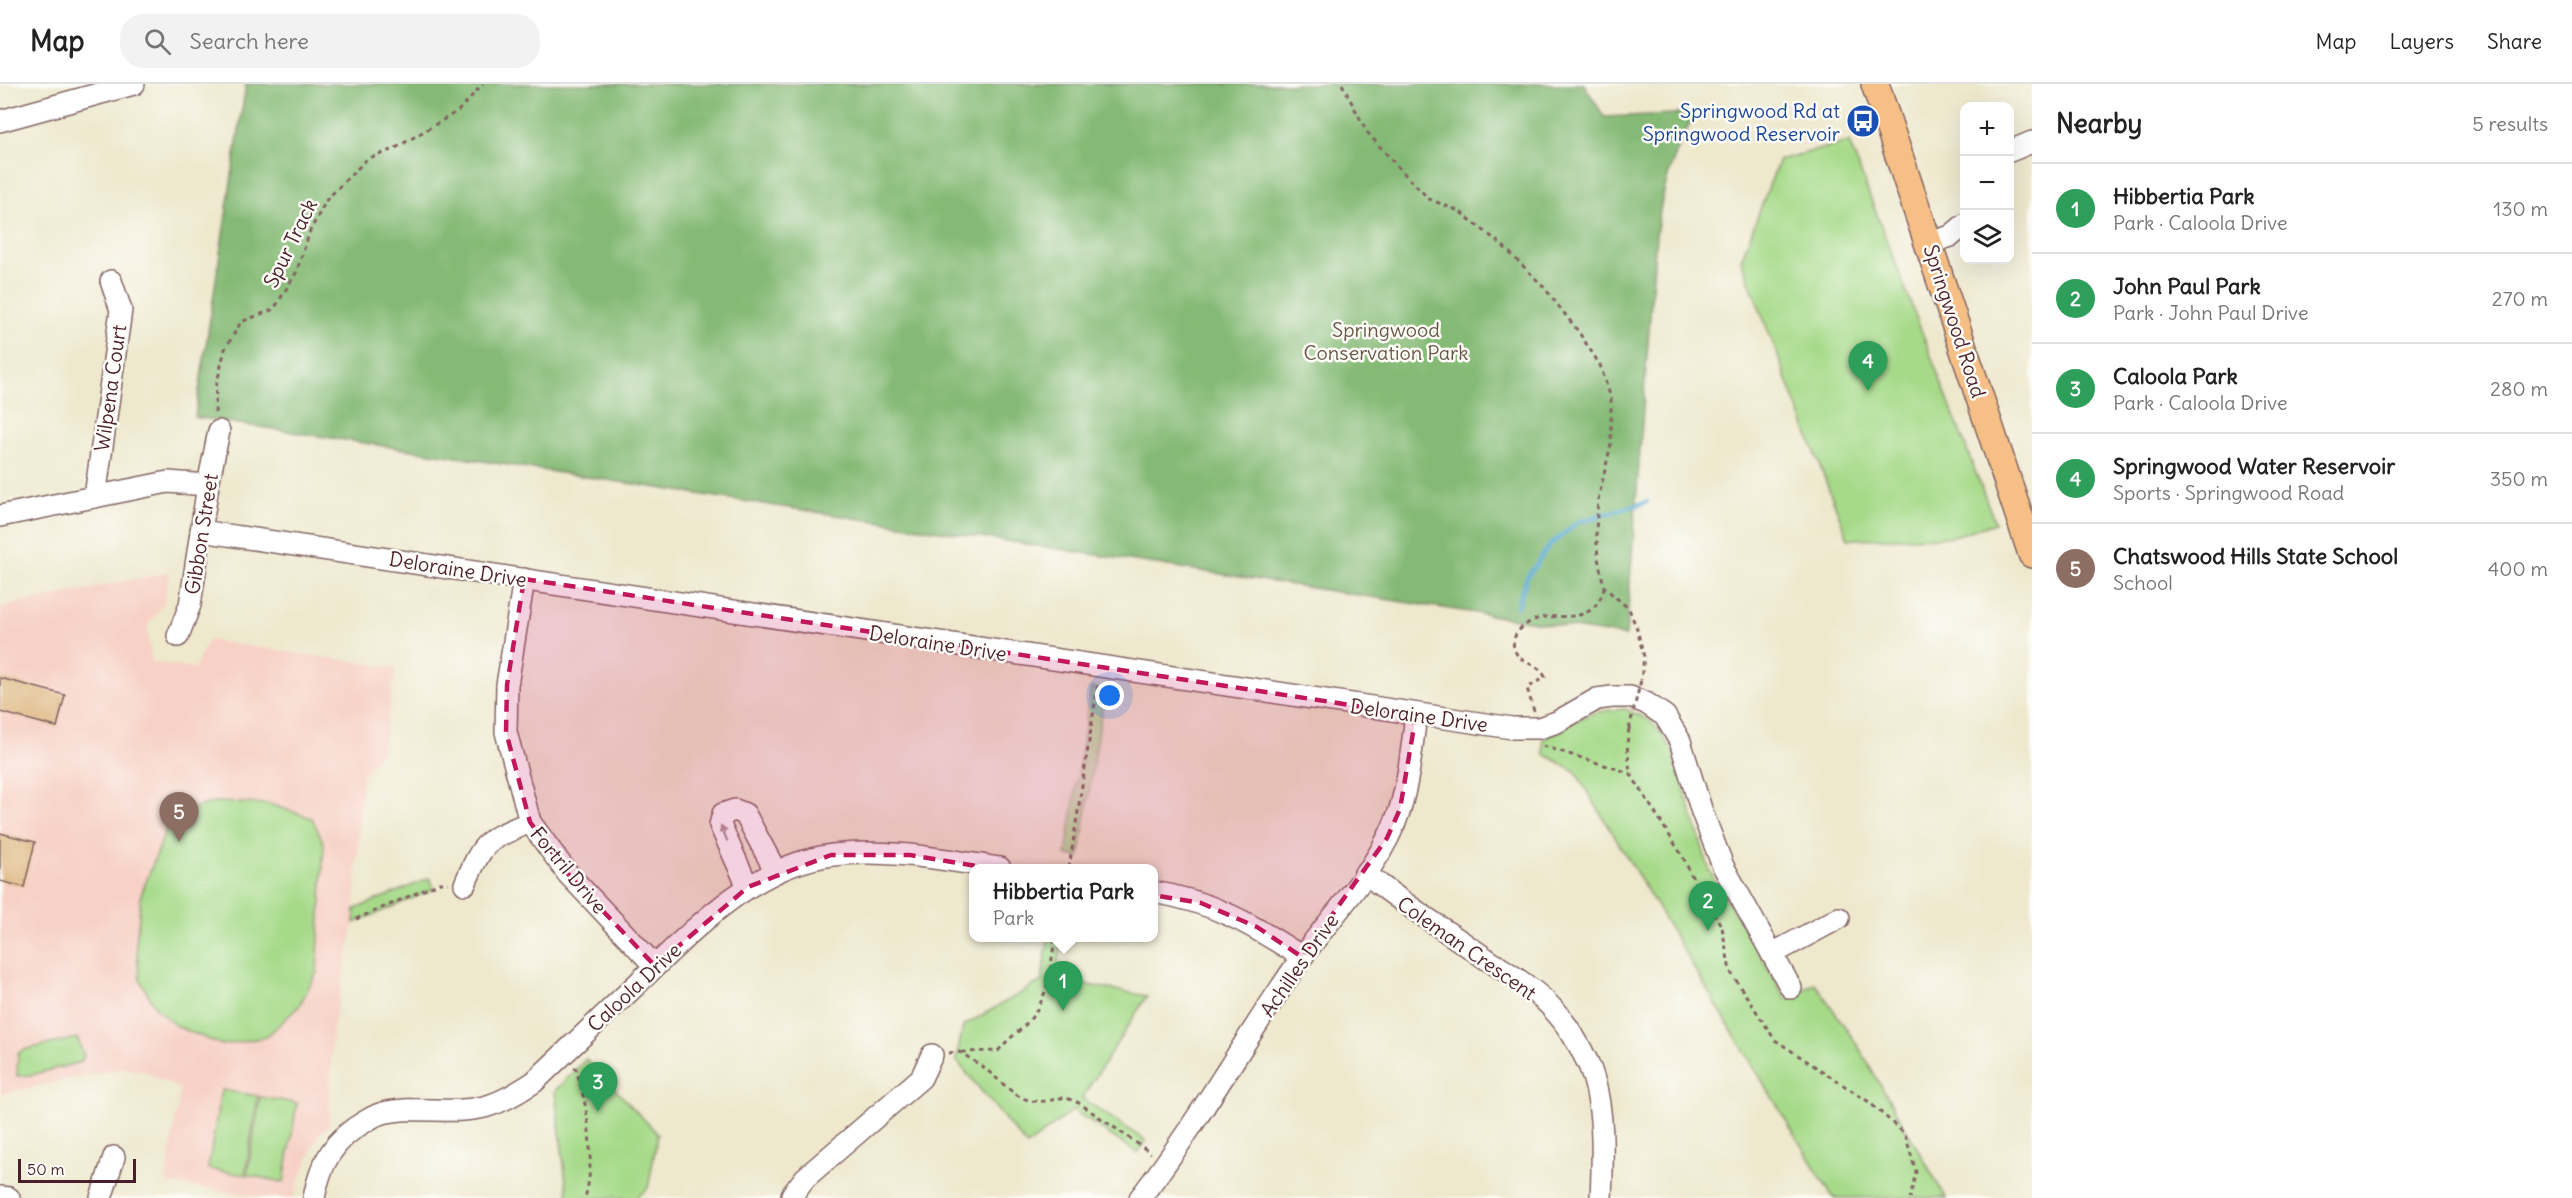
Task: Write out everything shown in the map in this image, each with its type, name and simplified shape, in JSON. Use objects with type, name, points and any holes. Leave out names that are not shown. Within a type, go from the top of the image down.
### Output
[{"type":"main road","name":"Springwood Road","points":[[1876,86],[2032,555]]},
{"type":"street","points":[[0,121],[134,84]]},
{"type":"street","points":[[2014,149],[2032,142]]},
{"type":"street","points":[[1929,243],[1951,236],[1960,229]]},
{"type":"street","name":"Wilpena Court","points":[[95,497],[121,310],[111,281]]},
{"type":"street","name":"Gibbon Street","points":[[178,636],[190,604],[208,485],[219,431]]},
{"type":"street","points":[[0,516],[168,482],[208,485]]},
{"type":"street","name":"Deloraine Drive","points":[[201,531],[1512,728],[1539,728],[1557,722],[1597,699],[1612,696],[1630,697],[1646,703],[1665,716],[1680,741],[1702,812],[1723,866],[1772,954]]},
{"type":"street","name":"Fortril Drive","points":[[524,579],[507,685],[506,732],[530,822],[568,874],[655,966]]},
{"type":"street","name":"Achilles Drive","points":[[1140,1198],[1166,1164],[1302,957],[1365,873],[1387,838],[1400,809],[1416,715]]},
{"type":"street","points":[[748,887],[720,825],[723,814],[735,810],[744,814],[776,872]]},
{"type":"street","points":[[465,884],[478,854],[490,840],[530,822]]},
{"type":"street","name":"Caloola Drive","points":[[314,1198],[324,1164],[336,1143],[356,1127],[382,1113],[484,1107],[510,1097],[534,1083],[655,966],[713,914],[748,887],[776,872],[831,855],[866,852],[910,855],[972,864]]},
{"type":"street","name":"Coleman Crescent","points":[[1365,873],[1395,897],[1523,983],[1553,1009],[1573,1035],[1589,1065],[1599,1107],[1603,1154],[1601,1198]]},
{"type":"street","points":[[1158,893],[1201,903],[1233,916],[1257,927],[1302,957]]},
{"type":"street","points":[[1791,988],[1772,954],[1839,918]]},
{"type":"street","points":[[793,1198],[792,1195],[805,1178],[921,1078],[932,1056]]},
{"type":"street","points":[[101,1198],[114,1157]]},
{"type":"street","points":[[0,1197],[9,1198]]},
{"type":"path","name":"Spur Track","points":[[219,431],[214,407],[225,349],[241,322],[274,309],[296,273],[310,231],[327,199],[367,159],[394,149],[458,111],[483,84]]},
{"type":"path","points":[[1342,84],[1367,132],[1398,167],[1430,200],[1459,211],[1502,245],[1543,286],[1600,364],[1611,398],[1611,444],[1598,500],[1596,531],[1604,588],[1601,598],[1593,609],[1568,618],[1540,618],[1521,627],[1514,638],[1515,651],[1523,660],[1543,672],[1545,677],[1527,688],[1539,728],[1538,744],[1630,773]]},
{"type":"path","points":[[1604,588],[1629,609],[1644,657],[1629,729]]},
{"type":"path","points":[[1070,864],[1100,667]]},
{"type":"path","points":[[356,920],[440,883],[465,884]]},
{"type":"path","points":[[932,1056],[960,1052],[972,1054],[998,1051],[1004,1042],[1024,1027],[1045,997],[1054,942]]},
{"type":"path","points":[[568,1049],[580,1083],[588,1120],[588,1186],[585,1198]]},
{"type":"path","points":[[960,1052],[987,1070],[1014,1095],[1043,1103],[1064,1097],[1079,1103],[1166,1164]]},
{"type":"highlighted area","points":[[524,579],[1416,715],[1400,809],[1387,838],[1302,957],[1257,927],[1201,903],[910,855],[831,855],[748,887],[655,966],[568,874],[530,822],[506,732],[507,685]]},
{"type":"shaded area","points":[[170,572],[163,605],[147,626],[152,662],[195,668],[208,640],[396,668],[382,752],[362,775],[354,923],[332,1034],[329,1126],[319,1134],[297,1185],[294,1198],[266,1198],[166,1183],[180,1089],[144,1071],[123,1068],[0,1094],[0,607]]},
{"type":"green space","name":"Springwood Conservation Park","points":[[246,84],[1584,84],[1604,117],[1695,113],[1670,172],[1656,235],[1626,636],[195,417]]},
{"type":"green space","points":[[1849,142],[1995,523],[1951,537],[1848,539],[1741,260],[1779,160]]},
{"type":"green space","points":[[1091,688],[1105,690],[1079,857],[1066,855]]},
{"type":"green space","points":[[1625,709],[1651,721],[1671,747],[1710,872],[1787,1000],[1815,983],[1858,1046],[1946,1198],[1833,1198],[1575,771],[1544,754],[1543,739],[1591,714]]},
{"type":"green space","points":[[215,802],[269,804],[312,818],[324,844],[317,972],[299,1006],[266,1037],[222,1045],[176,1026],[156,1008],[140,980],[136,944],[141,895],[172,814]]},
{"type":"green space","points":[[430,878],[434,889],[354,923],[355,909]]},
{"type":"green space","points":[[1047,942],[1061,942],[1056,979],[1147,996],[1082,1098],[1146,1141],[1137,1153],[1073,1110],[1027,1146],[956,1060],[963,1026],[1042,981]]},
{"type":"green space","points":[[77,1038],[84,1056],[81,1062],[31,1075],[17,1076],[18,1053]]},
{"type":"green space","points":[[586,1059],[658,1134],[648,1188],[636,1198],[568,1198],[555,1091]]},
{"type":"green space","points":[[221,1090],[258,1096],[245,1175],[208,1169]]},
{"type":"green space","points":[[260,1097],[297,1103],[284,1182],[247,1175]]},
{"type":"building","points":[[0,678],[65,695],[57,727],[0,712]]},
{"type":"building","points":[[0,833],[35,842],[24,887],[0,881]]},
{"type":"waterway","points":[[1517,606],[1527,577],[1550,545],[1578,522],[1647,502]]},
{"type":"place","name":"Springwood Rd at Springwood Reservoir","points":[[1863,121]]},
{"type":"place","name":"Springwood Water Reservoir","points":[[1868,391]]},
{"type":"place","name":"Chatswood Hills State School","points":[[179,842]]},
{"type":"place","name":"John Paul Park","points":[[1708,931]]},
{"type":"place","name":"Hibbertia Park","points":[[1063,1011]]},
{"type":"place","name":"Caloola Park","points":[[598,1112]]}]
